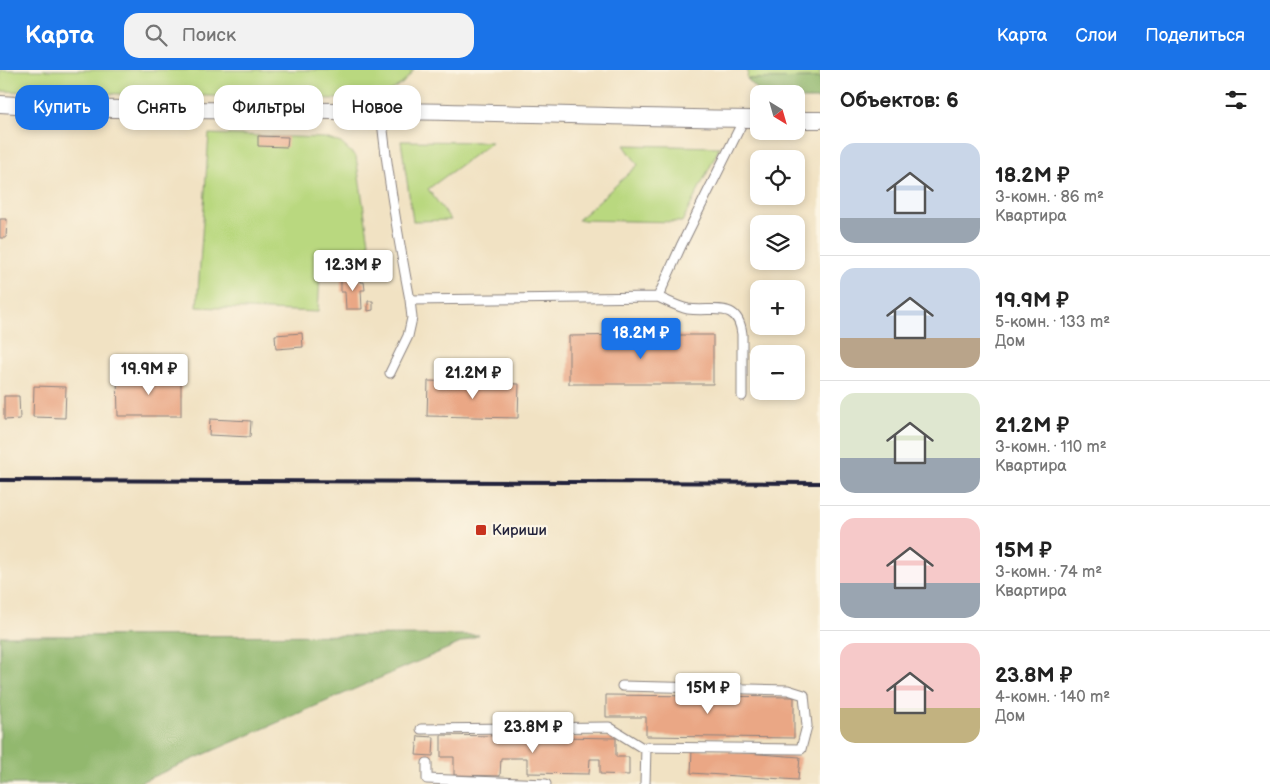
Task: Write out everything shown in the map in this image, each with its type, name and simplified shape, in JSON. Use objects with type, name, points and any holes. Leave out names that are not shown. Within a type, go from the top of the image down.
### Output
[{"type":"street","points":[[0,104],[198,111],[333,111]]},
{"type":"street","points":[[421,112],[750,119]]},
{"type":"street","points":[[805,120],[820,120]]},
{"type":"lane","points":[[658,297],[681,246],[750,121]]},
{"type":"lane","points":[[383,130],[412,318],[408,336],[390,373]]},
{"type":"lane","points":[[410,300],[658,297],[688,309],[726,310],[738,318],[741,324],[742,396]]},
{"type":"lane","points":[[421,729],[609,727],[641,747],[801,749],[808,726],[804,695],[788,690],[622,686]]},
{"type":"lane","points":[[644,784],[646,747]]},
{"type":"lane","points":[[427,763],[427,779],[546,784]]},
{"type":"green space","points":[[0,70],[414,70],[400,85],[333,85],[333,99],[323,99],[323,85],[214,85],[214,96],[204,96],[204,85],[119,85],[119,94],[109,94],[109,85],[15,85],[15,91],[0,91]]},
{"type":"green space","points":[[748,70],[820,70],[820,78],[747,79]]},
{"type":"green space","points":[[820,78],[820,99],[805,99],[805,85],[753,85],[747,79]]},
{"type":"green space","points":[[209,134],[325,138],[341,143],[356,157],[371,256],[321,257],[318,312],[197,307]]},
{"type":"green space","points":[[401,141],[492,142],[428,189],[451,220],[413,221]]},
{"type":"green space","points":[[624,145],[720,147],[682,222],[578,220],[638,165]]},
{"type":"green space","points":[[479,635],[136,784],[0,784],[0,636]]},
{"type":"building","points":[[258,136],[288,137],[287,147],[258,146]]},
{"type":"building","points":[[0,219],[7,219],[6,238],[0,238]]},
{"type":"building","points":[[361,276],[361,282],[364,282],[365,290],[361,290],[362,309],[346,309],[345,292],[341,292],[341,277]]},
{"type":"building","points":[[368,301],[373,301],[373,310],[368,311]]},
{"type":"building","points":[[302,333],[303,347],[276,349],[275,335]]},
{"type":"building","points":[[713,335],[713,384],[569,384],[569,336]]},
{"type":"building","points":[[117,376],[181,376],[181,416],[118,416]]},
{"type":"building","points":[[428,381],[519,384],[518,418],[427,416]]},
{"type":"building","points":[[34,386],[66,387],[65,418],[33,417]]},
{"type":"building","points":[[4,396],[19,396],[20,419],[4,420]]},
{"type":"building","points":[[210,419],[251,421],[250,437],[209,435]]},
{"type":"building","points":[[606,695],[794,697],[794,738],[646,736],[646,717],[606,717]]},
{"type":"building","points":[[441,735],[616,738],[616,757],[629,757],[629,775],[600,774],[600,759],[590,759],[589,774],[527,773],[527,758],[501,758],[500,776],[454,775],[454,757],[441,757]]},
{"type":"building","points":[[418,736],[434,737],[433,756],[416,755]]},
{"type":"building","points":[[692,749],[800,757],[798,780],[691,773]]},
{"type":"railway","points":[[0,480],[820,483]]},
{"type":"place","name":"Кириши","points":[[481,530]]}]
